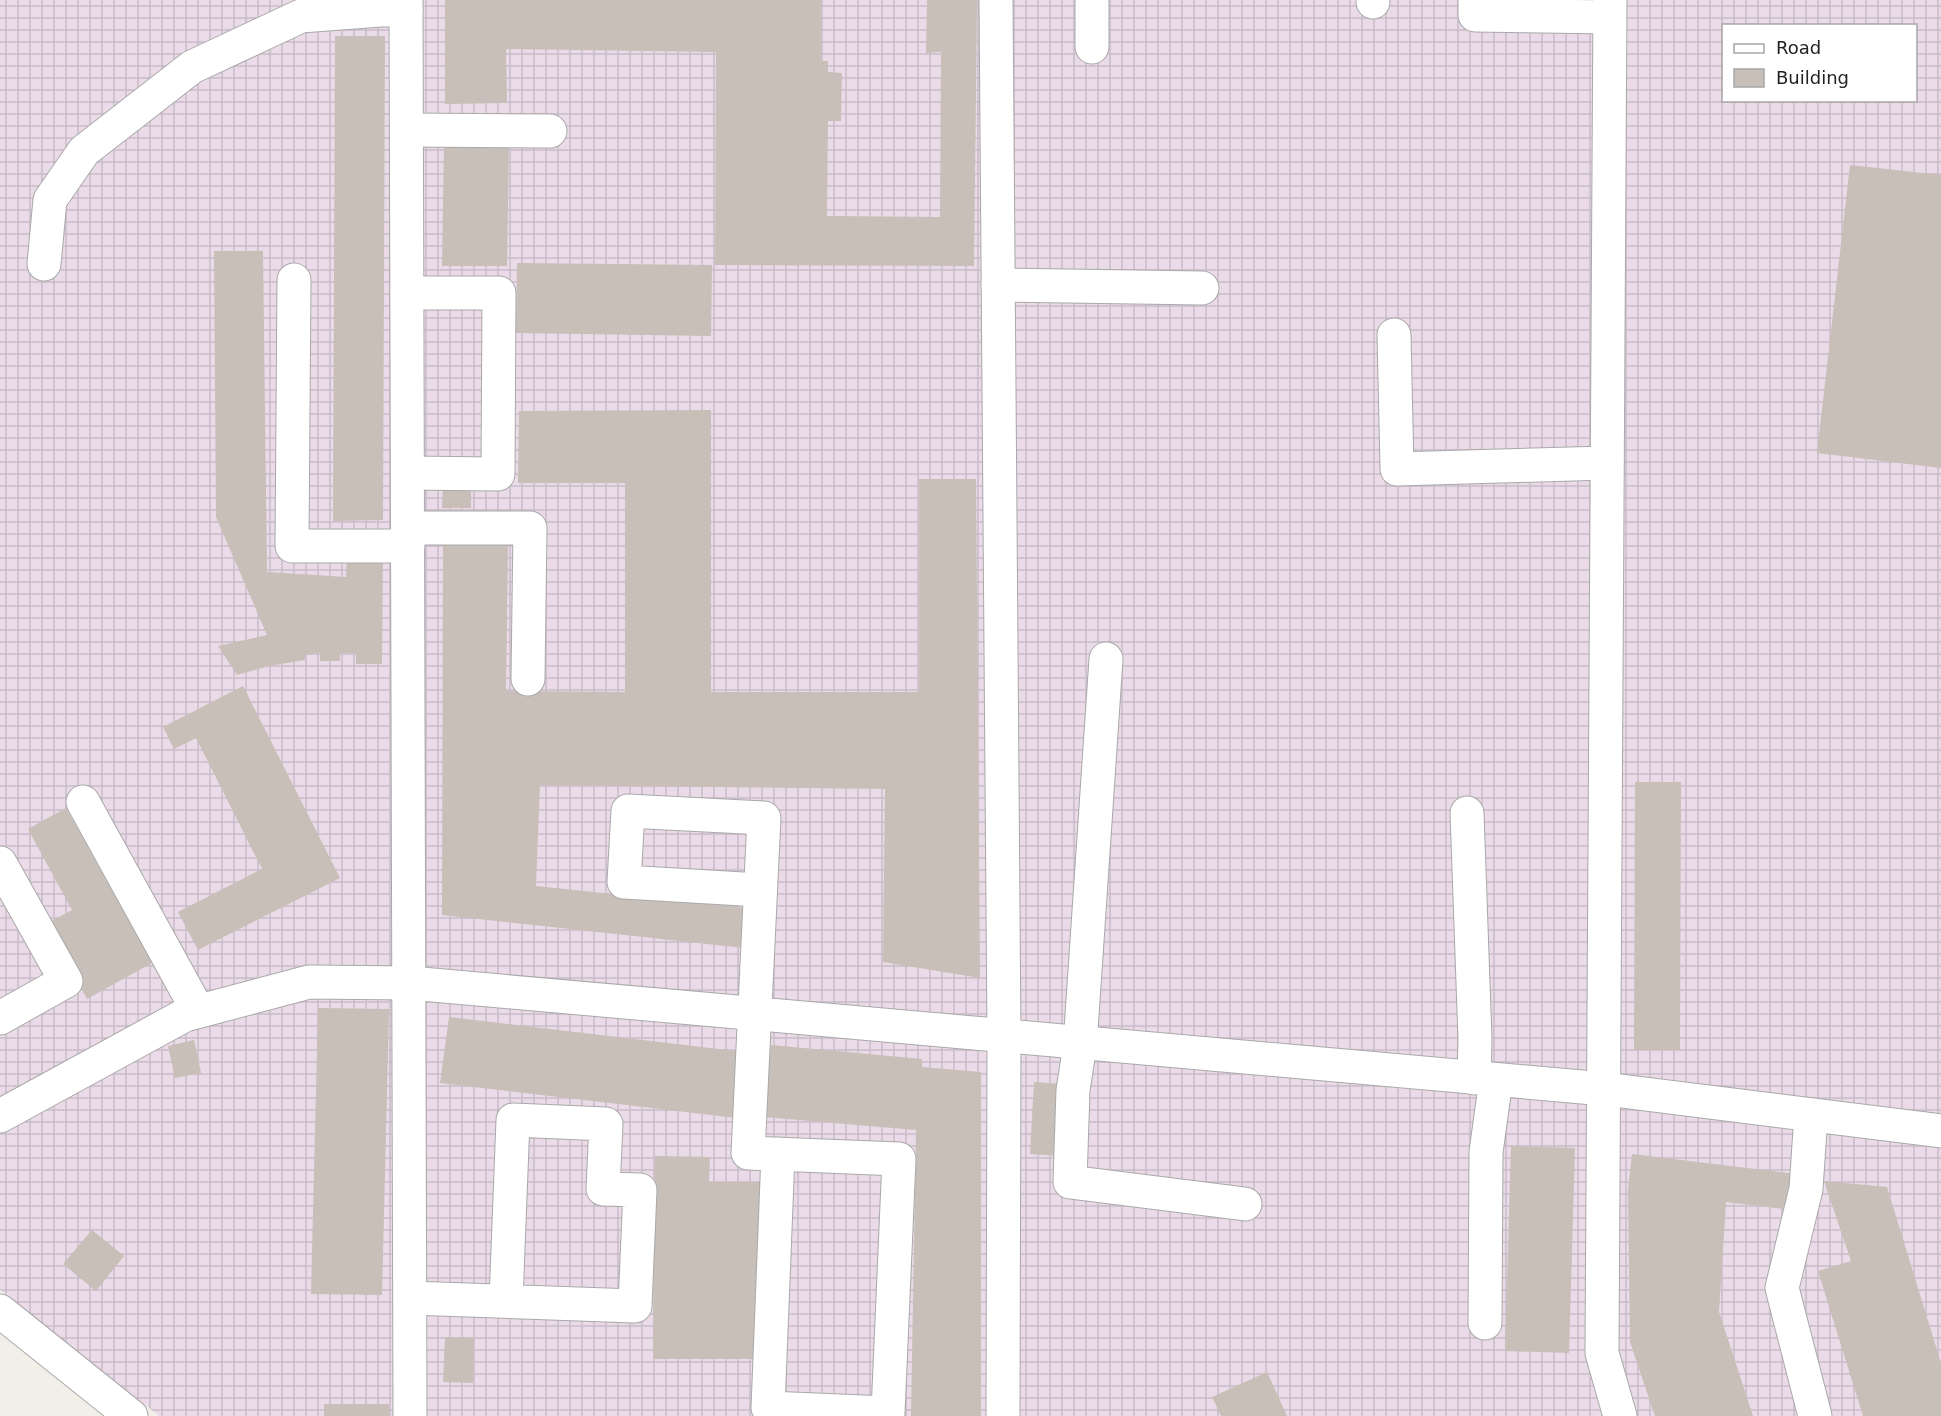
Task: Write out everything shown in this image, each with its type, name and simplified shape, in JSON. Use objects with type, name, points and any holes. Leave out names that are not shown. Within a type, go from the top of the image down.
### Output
[{"type":"street","points":[[996,0],[1004,1038],[1003,1416]]},
{"type":"street","points":[[1092,0],[1092,47]]},
{"type":"street","points":[[1475,0],[1475,15],[1610,9],[1602,1353],[1620,1416]]},
{"type":"street","points":[[44,264],[50,200],[84,151],[192,67],[301,16],[406,5],[410,1416]]},
{"type":"street","points":[[407,130],[550,131]]},
{"type":"street","points":[[294,280],[292,546],[530,528],[528,679]]},
{"type":"street","points":[[998,285],[1202,288]]},
{"type":"street","points":[[407,293],[499,293],[498,474],[408,473]]},
{"type":"street","points":[[1394,335],[1397,469],[1607,463]]},
{"type":"street","points":[[1106,659],[1080,1045],[1073,1090],[1070,1182],[1245,1203]]},
{"type":"street","points":[[83,802],[198,1011]]},
{"type":"street","points":[[760,890],[624,882],[628,811],[764,818],[748,1153],[778,1154],[899,1159],[888,1413],[768,1408],[778,1154]]},
{"type":"street","points":[[1467,813],[1475,1039],[1485,1079],[1485,1323]]},
{"type":"street","points":[[0,863],[66,981],[0,1018]]},
{"type":"street","points":[[0,1116],[185,1015],[309,982],[410,983],[1080,1045],[1605,1089],[1941,1131]]},
{"type":"street","points":[[1811,1115],[1806,1189],[1782,1288],[1815,1416]]},
{"type":"street","points":[[410,1298],[635,1306],[640,1190],[603,1189],[606,1124],[513,1120],[506,1301]]},
{"type":"street","points":[[0,1311],[131,1416]]},
{"type":"shaded area","points":[[0,0],[1941,0],[1941,1416],[159,1416],[0,1290]]},
{"type":"building","points":[[445,0],[821,0],[821,61],[828,61],[828,72],[842,73],[841,121],[828,121],[827,216],[940,217],[941,52],[926,53],[927,0],[977,0],[974,266],[715,265],[716,52],[506,49],[507,103],[445,104]]},
{"type":"building","points":[[335,36],[385,36],[383,520],[333,521]]},
{"type":"building","points":[[444,142],[509,142],[507,266],[442,266]]},
{"type":"building","points":[[1850,165],[1941,175],[1941,468],[1817,453]]},
{"type":"building","points":[[214,251],[263,251],[267,572],[346,577],[347,551],[383,551],[382,664],[356,664],[356,653],[340,653],[340,661],[320,661],[320,653],[305,655],[305,660],[269,666],[237,675],[218,646],[267,635],[216,517]]},
{"type":"building","points":[[517,263],[712,265],[711,336],[516,333]]},
{"type":"building","points":[[711,410],[711,692],[919,692],[919,479],[976,479],[980,978],[883,962],[885,789],[540,785],[536,886],[746,908],[744,948],[442,915],[443,541],[508,541],[506,691],[625,692],[625,483],[518,483],[519,411]]},
{"type":"building","points":[[443,481],[471,481],[471,508],[442,508]]},
{"type":"building","points":[[243,686],[340,878],[198,950],[178,912],[262,869],[196,738],[174,749],[163,727]]},
{"type":"building","points":[[1635,782],[1681,782],[1680,1050],[1634,1050]]},
{"type":"building","points":[[66,808],[152,963],[87,999],[46,924],[72,910],[28,829]]},
{"type":"building","points":[[318,1008],[389,1009],[382,1295],[311,1294]]},
{"type":"building","points":[[449,1017],[744,1052],[736,1118],[440,1083]]},
{"type":"building","points":[[194,1040],[201,1073],[175,1078],[168,1046]]},
{"type":"building","points":[[771,1045],[922,1059],[922,1067],[981,1072],[981,1416],[911,1416],[916,1130],[764,1117]]},
{"type":"building","points":[[1034,1082],[1063,1084],[1060,1156],[1030,1154]]},
{"type":"building","points":[[1511,1146],[1575,1148],[1569,1353],[1505,1351]]},
{"type":"building","points":[[1632,1154],[1796,1174],[1792,1210],[1726,1202],[1719,1312],[1753,1416],[1655,1416],[1630,1342],[1628,1190]]},
{"type":"building","points":[[655,1156],[710,1157],[709,1182],[764,1182],[762,1359],[653,1359]]},
{"type":"building","points":[[1824,1181],[1887,1187],[1941,1363],[1941,1416],[1863,1416],[1818,1271],[1851,1261]]},
{"type":"building","points":[[92,1230],[124,1256],[96,1291],[63,1264]]},
{"type":"building","points":[[445,1337],[474,1338],[473,1383],[443,1382]]},
{"type":"building","points":[[1267,1372],[1287,1416],[1221,1416],[1212,1397]]},
{"type":"building","points":[[324,1404],[389,1404],[389,1416],[324,1416]]}]
